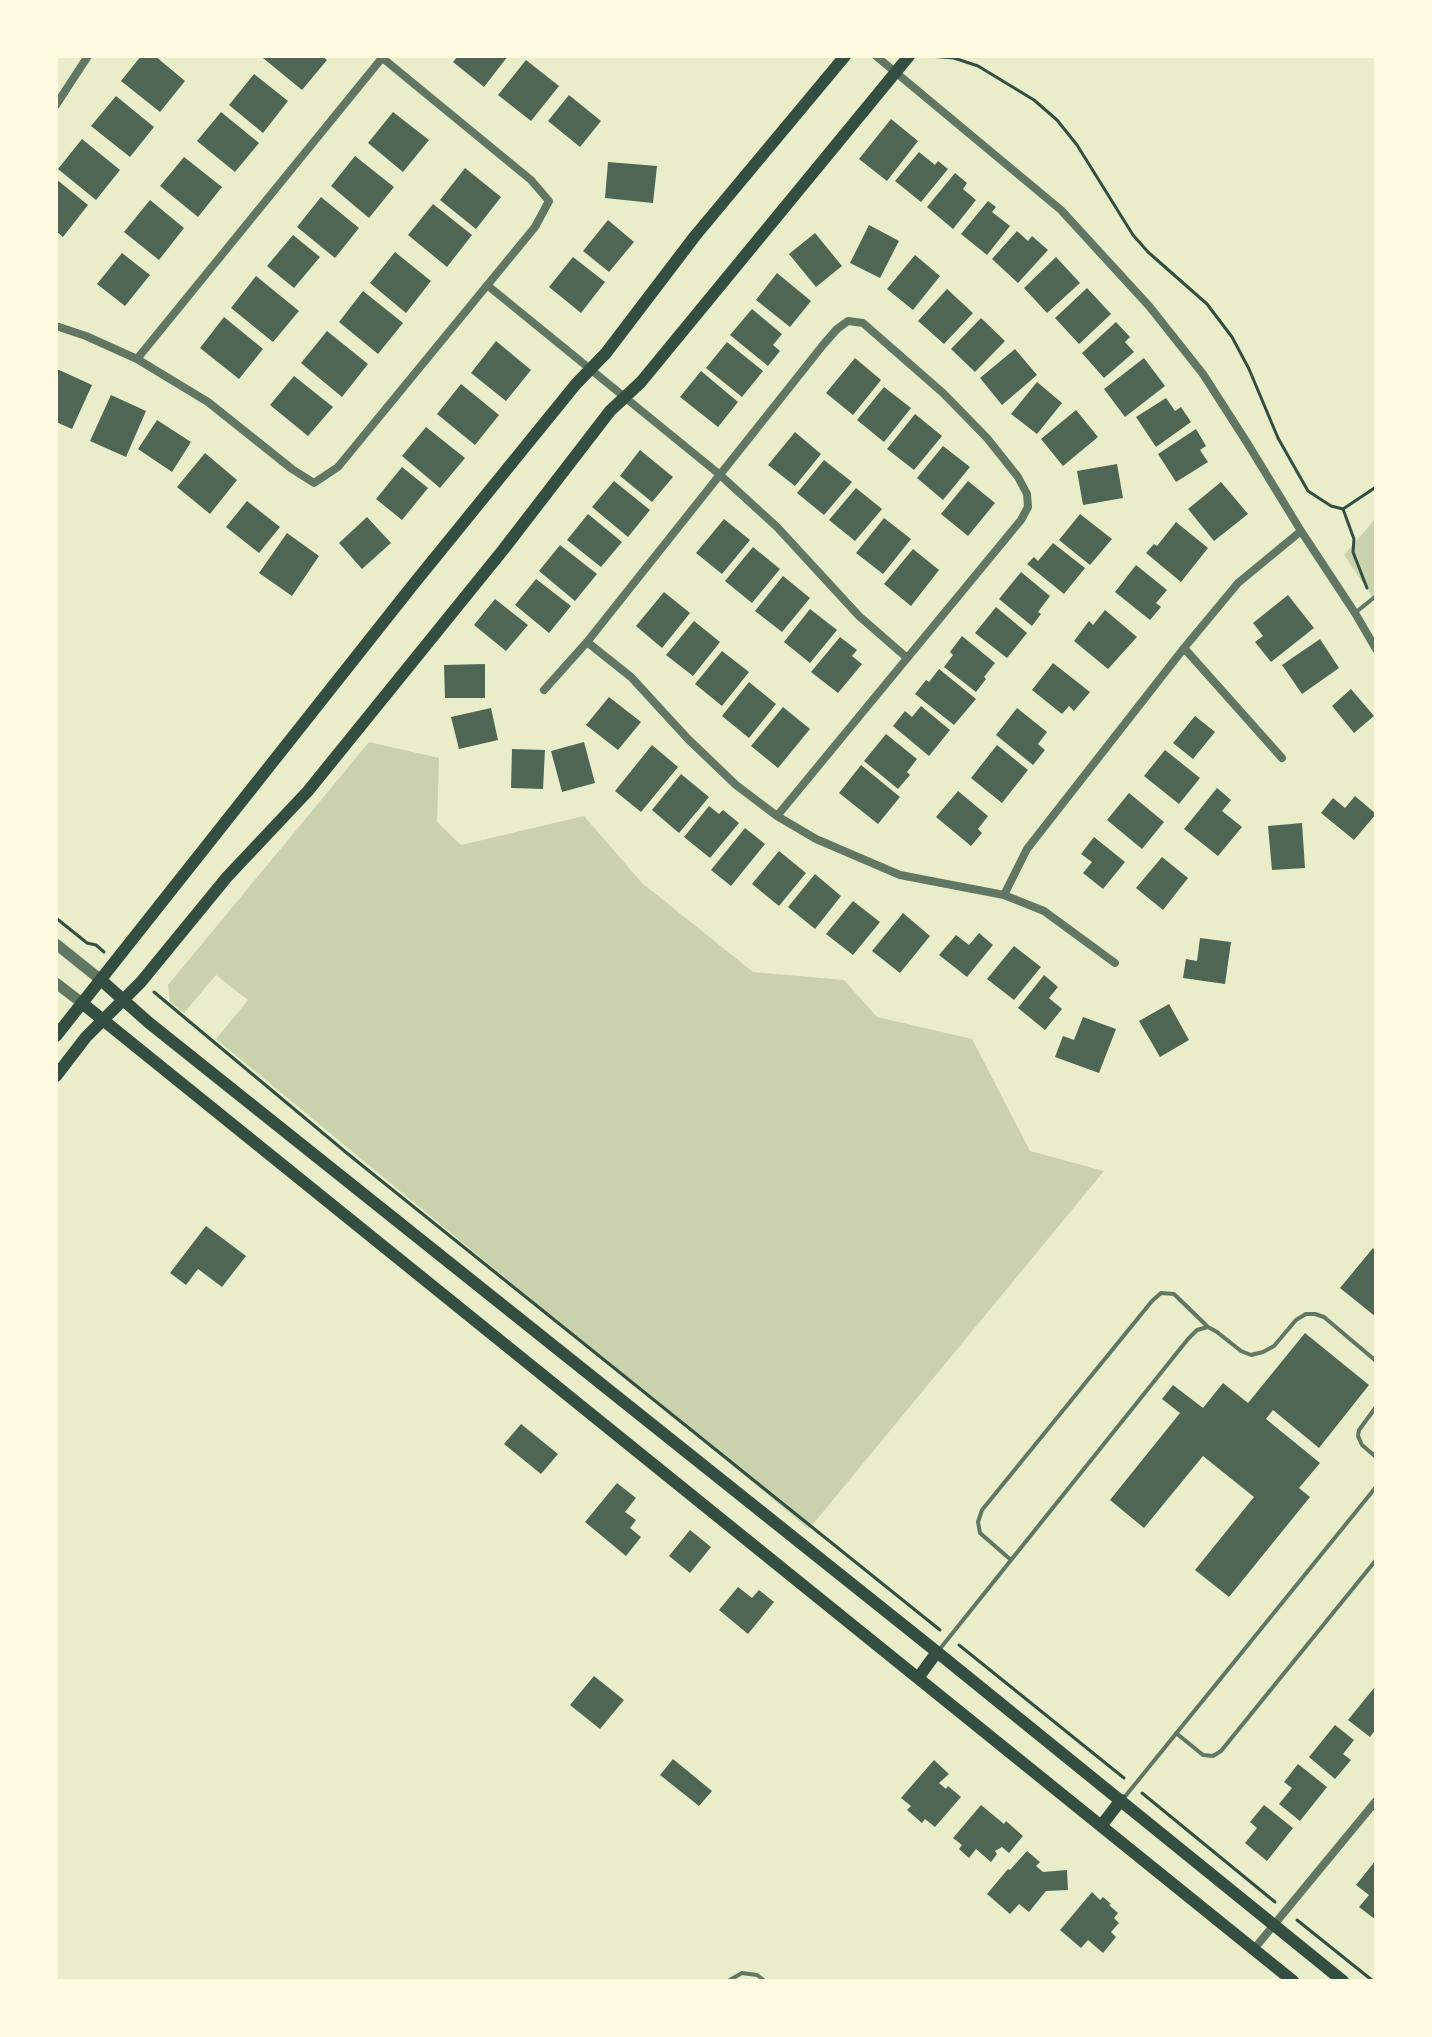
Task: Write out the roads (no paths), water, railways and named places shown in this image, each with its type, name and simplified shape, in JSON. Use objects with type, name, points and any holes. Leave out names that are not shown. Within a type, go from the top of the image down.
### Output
[{"type":"main road","points":[[56,1036],[412,586],[576,384],[606,353],[705,224],[845,56]]},
{"type":"main road","points":[[56,1076],[86,1037],[124,1000],[227,877],[308,791],[503,550],[610,411],[651,370],[909,56]]},
{"type":"main road","points":[[101,980],[160,1032],[937,1652],[1343,1981]]},
{"type":"main road","points":[[82,1003],[1293,1981]]},
{"type":"main road","points":[[918,1678],[937,1652]]},
{"type":"main road","points":[[1101,1826],[1121,1800]]},
{"type":"street","points":[[56,105],[88,56]]},
{"type":"street","points":[[876,56],[1061,210],[1129,283],[1203,374],[1376,649]]},
{"type":"street","points":[[56,326],[137,359],[208,402],[314,483],[338,467],[535,227],[549,201],[531,180],[381,57],[137,359]]},
{"type":"street","points":[[487,285],[719,474],[777,527],[859,616],[906,657]]},
{"type":"street","points":[[544,690],[587,642],[823,345],[848,321],[863,323],[943,393],[987,438],[1018,477],[1027,494],[1028,507],[1021,520],[777,816]]},
{"type":"street","points":[[1004,895],[1027,849],[1184,648],[1238,583],[1301,531]]},
{"type":"street","points":[[587,642],[631,677],[736,785],[777,816],[816,839],[900,875],[1004,895],[1044,911],[1115,963]]},
{"type":"street","points":[[1184,648],[1282,758]]},
{"type":"street","points":[[56,944],[101,980]]},
{"type":"street","points":[[56,983],[82,1003]]},
{"type":"street","points":[[1254,1949],[1376,1802]]},
{"type":"lane","points":[[1355,613],[1374,597]]},
{"type":"lane","points":[[1011,1560],[980,1533],[978,1522],[982,1510],[1161,1293],[1174,1294],[1208,1327],[1251,1355],[1274,1346],[1296,1320],[1306,1314],[1315,1314],[1324,1317],[1376,1361]]},
{"type":"lane","points":[[937,1652],[1188,1339],[1197,1330],[1208,1327]]},
{"type":"lane","points":[[1376,1407],[1358,1436],[1362,1445],[1376,1457]]},
{"type":"lane","points":[[1121,1800],[1376,1487]]},
{"type":"lane","points":[[1176,1733],[1203,1755],[1213,1756],[1221,1751],[1376,1560]]},
{"type":"lane","points":[[728,1981],[742,1973],[757,1975],[765,1981]]}]
